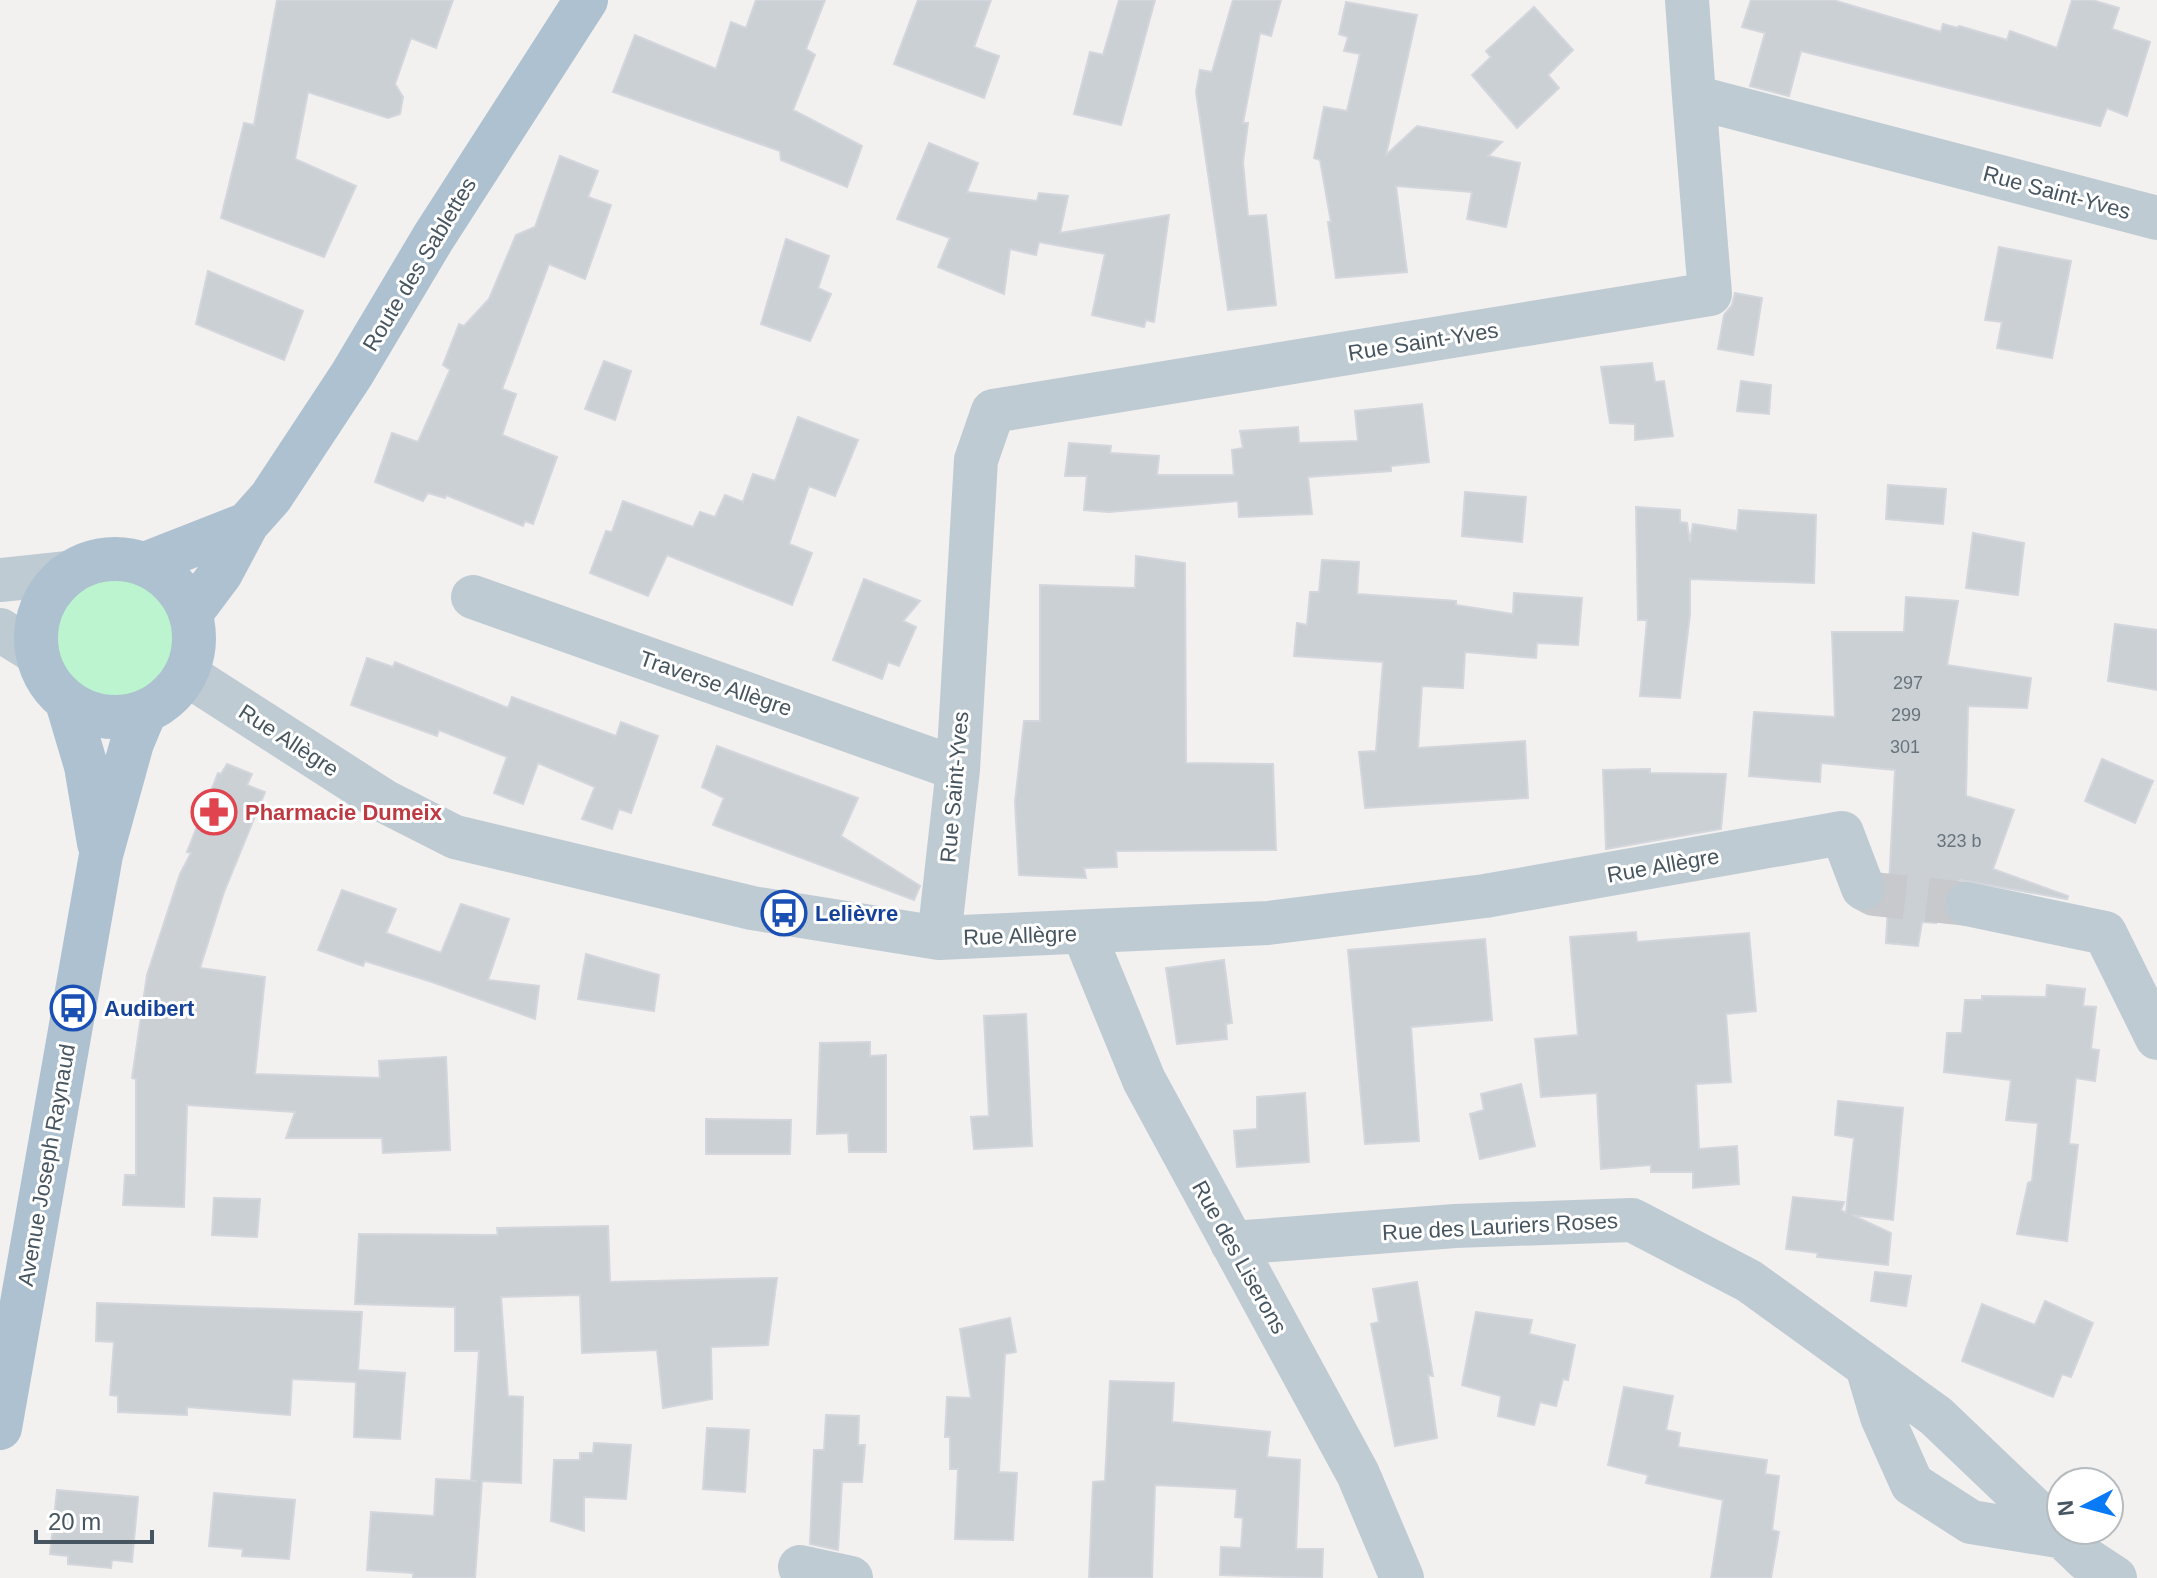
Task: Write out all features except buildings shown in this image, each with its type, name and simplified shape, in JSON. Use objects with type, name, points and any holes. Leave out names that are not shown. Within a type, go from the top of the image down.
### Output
[{"type":"main road","name":"Route des Sablettes","points":[[191,613],[221,573],[247,524],[271,497],[352,374],[433,238],[586,0]]},
{"type":"main road","name":"Route des Sablettes","points":[[145,564],[247,524]]},
{"type":"main road","points":[[119,558],[145,564],[165,576],[181,592],[191,613],[193,655],[176,690],[145,712],[119,718],[91,715],[67,702],[53,688],[37,653],[36,631],[41,608],[52,589],[68,573],[92,561],[119,558]]},
{"type":"main road","name":"Avenue Joseph Raynaud","points":[[67,702],[86,766],[101,855]]},
{"type":"main road","name":"Avenue Joseph Raynaud","points":[[0,1428],[101,855],[132,743],[145,712]]},
{"type":"street","points":[[1687,0],[1694,97]]},
{"type":"street","name":"Rue Saint-Yves","points":[[939,938],[958,769],[976,460],[993,411],[1710,294],[1694,97],[2157,218]]},
{"type":"street","points":[[0,580],[68,573]]},
{"type":"street","name":"Traverse Allègre","points":[[473,597],[958,769]]},
{"type":"street","points":[[0,630],[37,653]]},
{"type":"street","name":"Rue Allègre","points":[[186,674],[384,801],[455,837],[752,908],[939,938],[1084,934],[1268,923],[1485,896],[1842,833],[1863,888]]},
{"type":"street","points":[[1967,904],[2105,933],[2157,1038]]},
{"type":"street","name":"Rue des Liserons","points":[[1084,934],[1144,1080],[1358,1474],[1402,1578]]},
{"type":"street","name":"Rue des Lauriers Roses","points":[[1232,1243],[1455,1226],[1632,1220],[1749,1281],[1868,1370],[1936,1416],[2086,1563]]},
{"type":"street","name":"Rue des Lauriers Roses","points":[[1868,1370],[1882,1417],[1912,1484],[1971,1522],[2086,1563]]},
{"type":"street","points":[[800,1567],[851,1578]]},
{"type":"green space","points":[[115,559],[145,565],[171,582],[188,608],[194,638],[188,668],[171,694],[145,711],[115,717],[85,711],[59,694],[42,668],[36,638],[42,608],[59,582],[85,565]]},
{"type":"tunnel","points":[[1863,888],[1874,894],[1967,904]]},
{"type":"place","name":"Pharmacie Dumeix","points":[[214,812]]},
{"type":"place","name":"Lelièvre","points":[[784,913]]},
{"type":"place","name":"Audibert","points":[[73,1008]]}]
